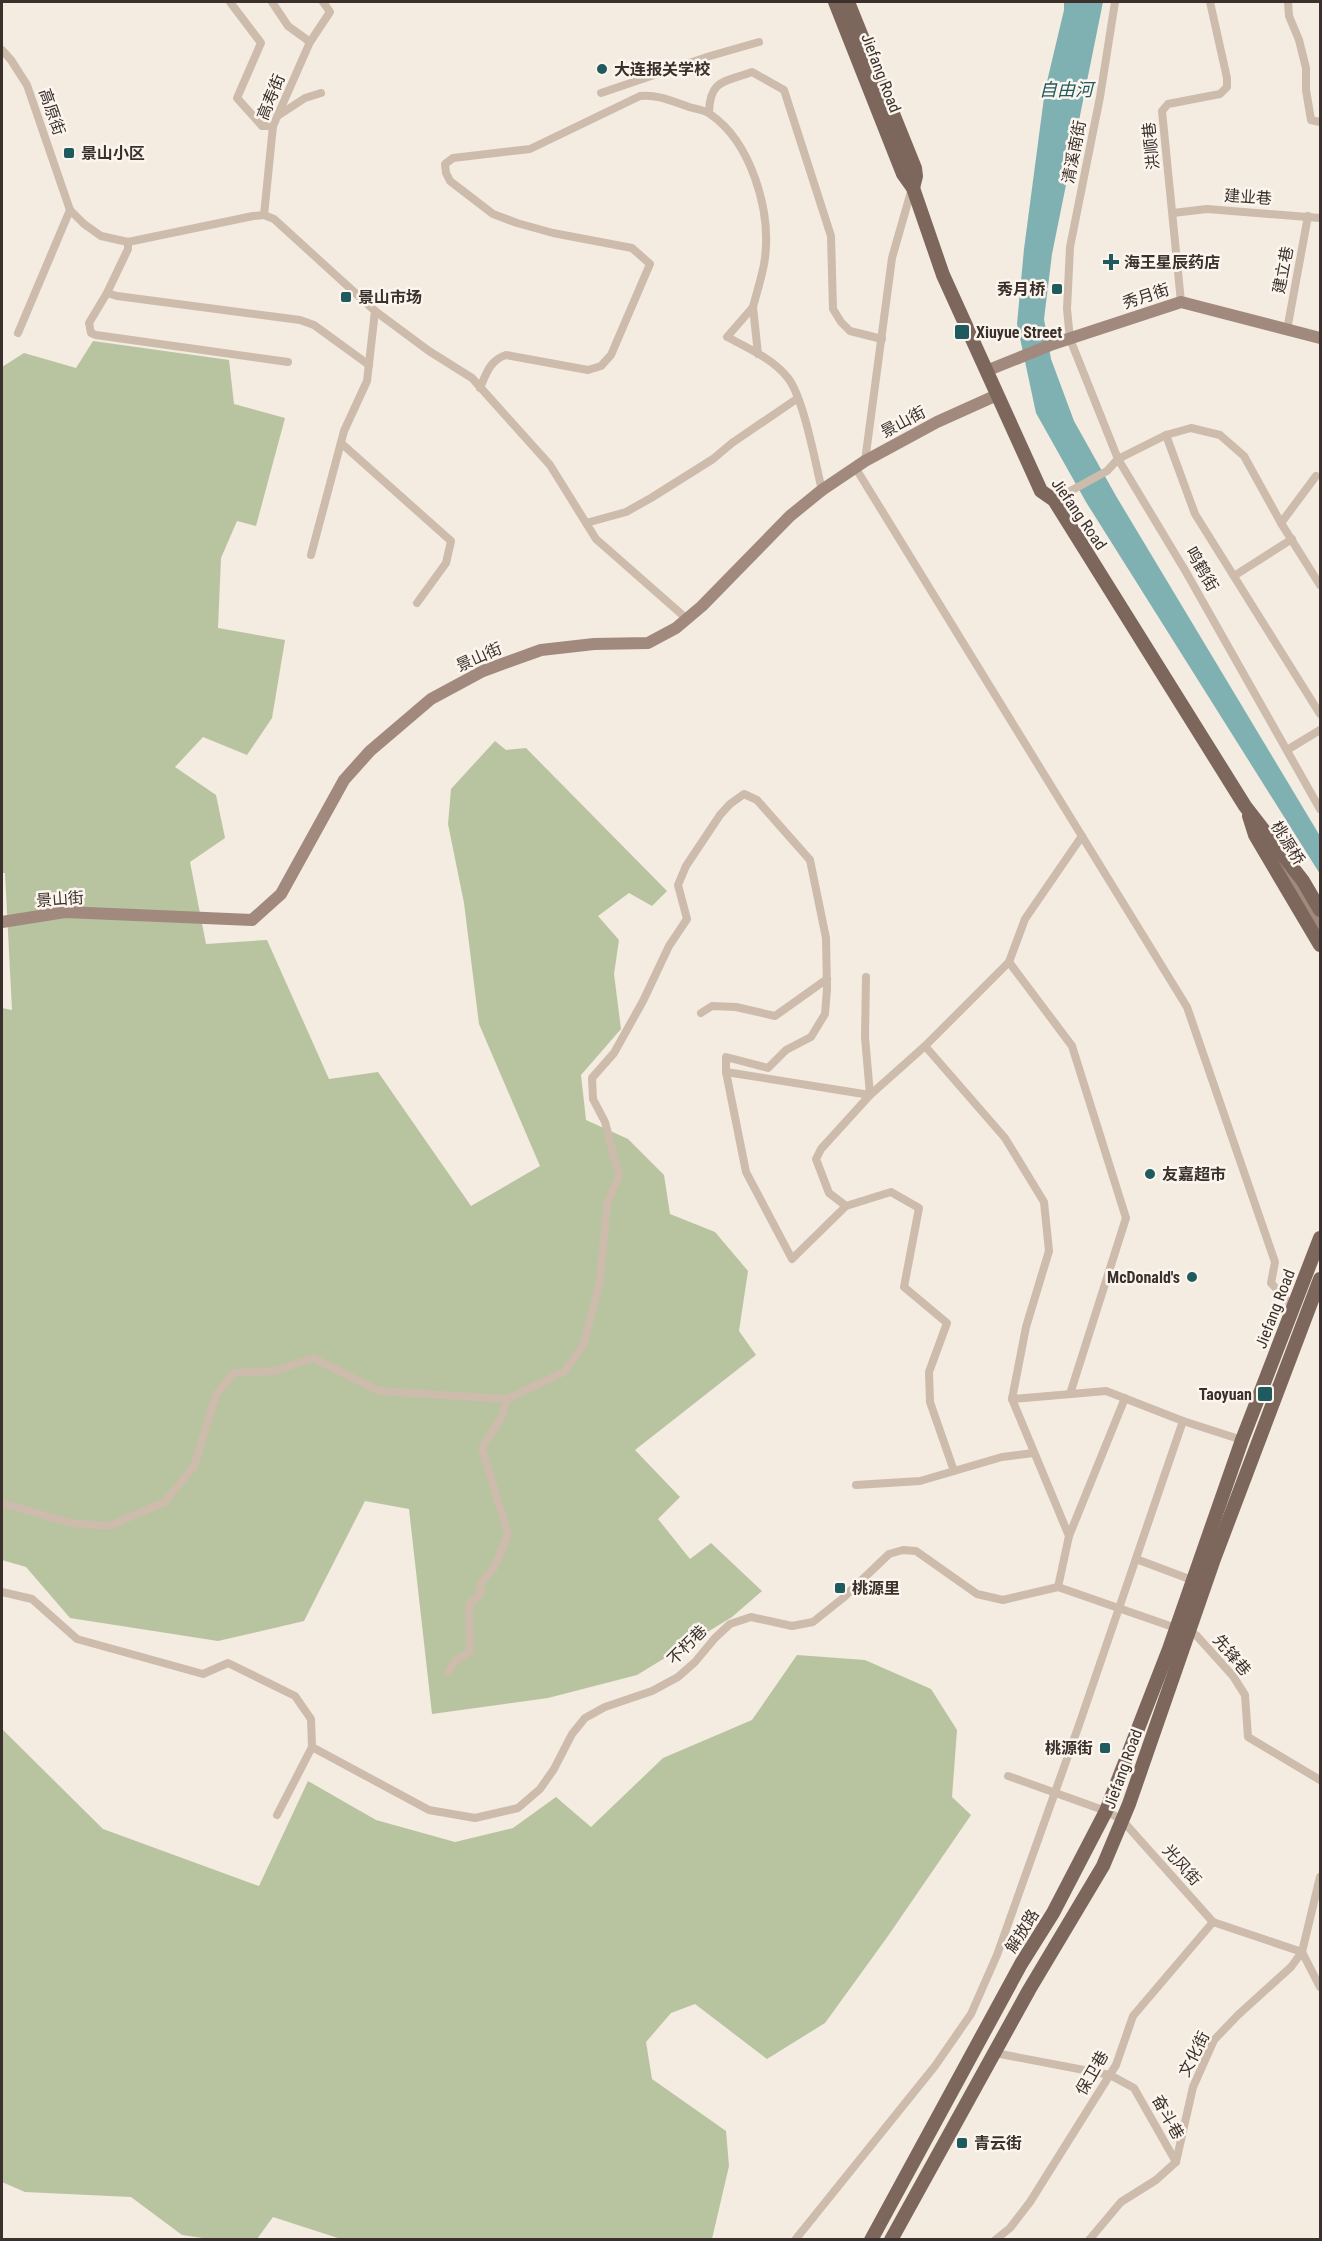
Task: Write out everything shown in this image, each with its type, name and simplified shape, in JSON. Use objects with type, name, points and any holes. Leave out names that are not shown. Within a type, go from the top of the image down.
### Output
[{"type":"main road","name":"Jiefang Road","points":[[835,2],[903,174],[913,188],[943,275],[1041,491],[1054,500],[1245,806],[1303,881],[1320,910]]},
{"type":"main road","name":"Jiefang Road","points":[[848,2],[915,168],[913,188]]},
{"type":"main road","name":"Jiefang Road","points":[[1245,806],[1255,835],[1320,945]]},
{"type":"main road","name":"Jiefang Road","points":[[1182,1631],[1192,1580],[1242,1440],[1320,1238]]},
{"type":"main road","name":"Jiefang Road","points":[[891,2240],[1029,1990],[1103,1866],[1122,1820],[1182,1631],[1214,1559],[1320,1279]]},
{"type":"main road","name":"解放路","points":[[871,2240],[1021,1964],[1053,1913],[1106,1811],[1182,1631]]},
{"type":"street","points":[[230,2],[261,43],[237,98],[262,126],[273,126]]},
{"type":"street","points":[[272,2],[288,26],[310,42]]},
{"type":"street","name":"高寿街","points":[[264,215],[273,126],[310,42],[330,12],[323,2]]},
{"type":"street","name":"清溪南街","points":[[1070,339],[1067,309],[1070,248],[1100,97],[1115,2]]},
{"type":"street","name":"洪顺巷","points":[[1181,302],[1162,111],[1168,104],[1220,94],[1227,87],[1210,2]]},
{"type":"street","points":[[1288,2],[1289,16],[1299,40],[1306,68],[1306,90],[1311,120],[1320,122]]},
{"type":"street","points":[[601,93],[759,42]]},
{"type":"street","name":"高原街","points":[[2,50],[27,85],[70,210]]},
{"type":"street","points":[[709,112],[710,96],[715,86],[752,72],[784,90],[831,236],[833,309],[850,331],[882,339]]},
{"type":"street","points":[[278,116],[305,98],[321,93]]},
{"type":"street","points":[[480,388],[490,366],[498,357],[506,355],[588,370],[600,366],[611,355],[650,264],[632,248],[553,233],[493,214],[450,181],[446,173],[446,164],[453,158],[530,149],[640,96],[653,95],[709,112],[738,144],[753,168],[766,229],[765,258],[753,307],[758,354]]},
{"type":"street","points":[[913,188],[892,258],[882,339],[860,464],[1187,1007],[1275,1262],[1271,1283],[1293,1307]]},
{"type":"street","name":"建业巷","points":[[1173,213],[1207,209],[1320,218]]},
{"type":"street","points":[[18,333],[70,210],[101,236],[128,242],[264,215],[274,219],[375,311],[429,351],[472,378],[550,465],[596,539],[687,619]]},
{"type":"street","name":"建立巷","points":[[1287,330],[1308,216]]},
{"type":"street","points":[[128,242],[128,249],[89,322],[91,333],[288,362]]},
{"type":"street","points":[[106,293],[300,320],[314,325],[369,365]]},
{"type":"street","name":"秀月街","points":[[986,371],[1053,344],[1181,302],[1320,338]]},
{"type":"street","points":[[753,307],[727,337],[768,359],[788,378],[798,398],[822,490]]},
{"type":"street","points":[[311,555],[341,443],[367,381],[375,311]]},
{"type":"street","name":"鸣鹤街","points":[[1070,339],[1118,459],[1186,572],[1320,809]]},
{"type":"street","name":"景山街","points":[[2,922],[66,912],[252,920],[281,894],[344,780],[370,751],[431,699],[483,671],[541,650],[594,644],[648,643],[676,628],[790,516],[822,490],[860,464],[953,414],[997,395]]},
{"type":"street","points":[[586,523],[626,513],[713,459],[732,443],[798,398]]},
{"type":"street","points":[[1054,500],[1107,471],[1118,459],[1166,435],[1191,428],[1220,435],[1244,456],[1281,523],[1320,585]]},
{"type":"street","points":[[1166,435],[1195,514],[1320,714]]},
{"type":"street","points":[[341,443],[451,541],[446,563],[417,603]]},
{"type":"street","points":[[1281,523],[1316,476]]},
{"type":"street","points":[[1234,576],[1292,539]]},
{"type":"street","points":[[1287,750],[1320,730]]},
{"type":"street","points":[[2,1503],[71,1523],[109,1527],[165,1502],[194,1466],[216,1395],[233,1373],[274,1371],[313,1358],[379,1391],[507,1399],[564,1372],[583,1346],[600,1282],[607,1204],[619,1175],[605,1122],[593,1099],[592,1078],[614,1053],[643,1001],[669,946],[687,919],[678,885],[686,866],[720,815],[744,794],[757,800],[810,860],[826,938],[827,979],[825,1014],[811,1037],[786,1050],[768,1068],[726,1057],[726,1072],[746,1172],[792,1259],[846,1206],[891,1192],[919,1208],[904,1287],[947,1323],[929,1372],[930,1402],[954,1471]]},
{"type":"street","name":"桃源桥","points":[[1245,806],[1320,928]]},
{"type":"street","points":[[846,1206],[829,1193],[816,1159],[821,1149],[870,1095],[925,1046],[1009,962],[1026,919],[1082,836]]},
{"type":"street","points":[[1009,962],[1072,1046],[1126,1218],[1070,1394]]},
{"type":"street","points":[[866,977],[866,1037],[870,1095]]},
{"type":"street","points":[[700,1012],[712,1006],[736,1007],[775,1016],[827,979]]},
{"type":"street","points":[[925,1046],[1005,1138],[1044,1202],[1049,1251],[1026,1326],[1012,1399],[1069,1536]]},
{"type":"street","points":[[726,1072],[870,1095]]},
{"type":"street","points":[[1012,1399],[1106,1391],[1183,1421],[1242,1440]]},
{"type":"street","points":[[1125,1398],[1069,1536],[1058,1587],[1182,1631]]},
{"type":"street","points":[[448,1672],[455,1661],[470,1652],[469,1605],[481,1593],[480,1584],[494,1568],[508,1534],[482,1449],[502,1416],[507,1399]]},
{"type":"street","points":[[795,2240],[935,2066],[971,2014],[997,1955],[1183,1421]]},
{"type":"street","points":[[856,1485],[920,1480],[1002,1457],[1033,1453]]},
{"type":"street","name":"不朽巷","points":[[312,1747],[429,1810],[475,1818],[518,1808],[540,1789],[554,1769],[572,1734],[585,1719],[605,1707],[652,1691],[678,1677],[730,1624],[751,1617],[792,1626],[813,1622],[843,1598],[889,1554],[903,1550],[916,1551],[978,1594],[1003,1600],[1058,1587]]},
{"type":"street","points":[[1136,1559],[1192,1580]]},
{"type":"street","points":[[2,1592],[32,1599],[77,1639],[203,1674],[228,1663],[295,1696],[311,1719],[312,1747],[277,1815]]},
{"type":"street","name":"先锋巷","points":[[1182,1631],[1196,1635],[1233,1676],[1245,1695],[1248,1737],[1320,1780]]},
{"type":"street","name":"光风街","points":[[1008,1776],[1106,1811],[1122,1820],[1213,1922],[1302,1952]]},
{"type":"street","name":"文化街","points":[[1176,2162],[1193,2087],[1214,2040],[1291,1967],[1302,1952],[1320,1877]]},
{"type":"street","name":"保卫巷","points":[[995,2240],[1010,2228],[1030,2202],[1110,2075],[1116,2065],[1133,2016],[1213,1922]]},
{"type":"street","points":[[1302,1952],[1320,1987]]},
{"type":"street","name":"奋斗巷","points":[[995,2053],[1110,2075],[1134,2088],[1176,2162]]},
{"type":"street","points":[[1089,2240],[1121,2202],[1156,2180],[1176,2162]]},
{"type":"green space","points":[[93,341],[229,360],[234,404],[285,418],[256,526],[237,521],[221,558],[218,628],[285,640],[272,718],[247,755],[203,737],[175,767],[216,795],[225,838],[190,862],[206,944],[267,940],[329,1079],[378,1072],[471,1206],[540,1166],[479,1024],[464,903],[448,824],[451,789],[495,741],[506,750],[526,748],[667,891],[652,906],[629,893],[598,916],[619,940],[614,974],[621,1029],[581,1075],[586,1120],[628,1139],[664,1175],[670,1214],[715,1232],[748,1271],[739,1331],[756,1355],[635,1450],[680,1497],[658,1519],[690,1559],[711,1543],[762,1591],[732,1617],[637,1675],[548,1698],[432,1714],[409,1509],[365,1501],[304,1621],[218,1641],[70,1618],[26,1567],[2,1560],[2,1008],[12,1010],[5,873],[2,873],[2,367],[24,353],[76,368]]},
{"type":"green space","points":[[797,1655],[865,1660],[931,1689],[957,1730],[952,1797],[971,1815],[825,2023],[767,2059],[695,2004],[671,2013],[646,2042],[652,2079],[726,2131],[729,2166],[712,2239],[344,2240],[273,2217],[257,2239],[217,2240],[182,2235],[131,2197],[25,2192],[2,2182],[2,1729],[103,1829],[259,1886],[308,1781],[376,1820],[455,1842],[513,1828],[556,1797],[591,1827],[663,1758],[752,1720]]},
{"type":"water","name":"自由河","points":[[1064,2],[1103,2],[1052,254],[1044,319],[1051,359],[1074,421],[1116,496],[1320,836],[1320,874],[1086,502],[1036,413],[1017,324],[1024,249],[1045,90]]},
{"type":"place","name":"大连报关学校","points":[[602,69]]},
{"type":"place","name":"景山小区","points":[[69,153]]},
{"type":"place","name":"海王星辰药店","points":[[1111,262]]},
{"type":"place","name":"秀月桥","points":[[1057,289]]},
{"type":"place","name":"景山市场","points":[[346,297]]},
{"type":"place","name":"Xiuyue Street","points":[[962,332]]},
{"type":"place","name":"友嘉超市","points":[[1150,1174]]},
{"type":"place","name":"McDonald's","points":[[1192,1277]]},
{"type":"place","name":"Taoyuan","points":[[1265,1394]]},
{"type":"place","name":"桃源里","points":[[840,1588]]},
{"type":"place","name":"桃源街","points":[[1105,1748]]},
{"type":"place","name":"青云街","points":[[962,2143]]}]
